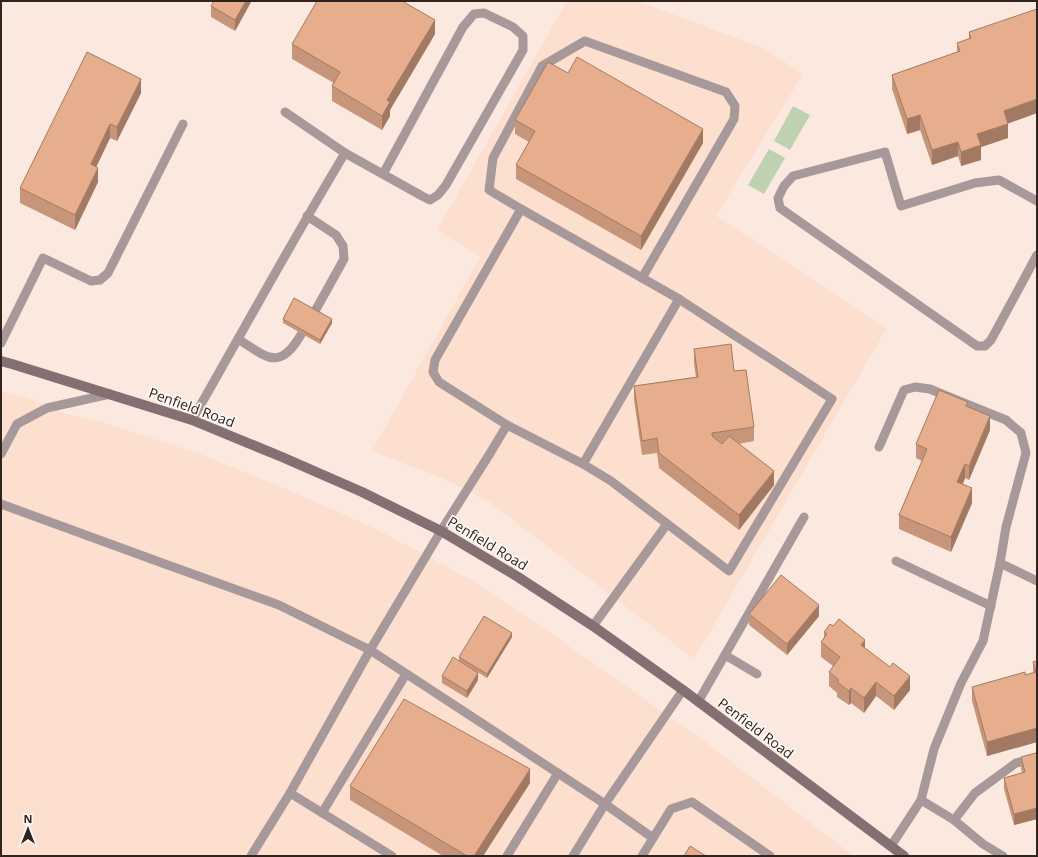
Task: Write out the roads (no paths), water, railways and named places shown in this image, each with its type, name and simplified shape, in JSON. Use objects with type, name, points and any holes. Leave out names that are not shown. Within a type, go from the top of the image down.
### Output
[{"type":"main road","name":"Penfield Road","points":[[1,361],[192,420],[362,492],[441,531],[518,577],[593,626],[683,690],[904,856]]},
{"type":"lane","points":[[285,112],[345,153],[430,200],[438,195],[446,185],[523,50],[524,36],[512,27],[484,13],[474,14],[463,27],[384,174]]},
{"type":"lane","points":[[521,209],[435,360],[433,372],[439,382],[507,425],[582,464],[611,481],[729,571],[832,399],[679,299],[642,278],[521,209],[489,190],[493,158],[542,66],[585,41],[726,92],[735,106],[734,119],[642,278]]},
{"type":"lane","points":[[1,343],[43,258],[90,281],[100,280],[108,272],[183,124]]},
{"type":"lane","points":[[1037,201],[999,180],[975,183],[901,206],[886,152],[792,176],[784,186],[778,198],[780,208],[977,346],[985,346],[991,340],[1037,255]]},
{"type":"lane","points":[[192,420],[307,216],[345,153]]},
{"type":"lane","points":[[307,216],[336,235],[343,246],[344,259],[314,313]]},
{"type":"lane","points":[[582,464],[679,299]]},
{"type":"lane","points":[[238,339],[260,353],[273,359],[285,355],[294,346],[302,333]]},
{"type":"lane","points":[[879,447],[904,390],[915,387],[930,388],[1006,420],[1021,433],[1026,453],[1006,527],[1000,563],[983,641],[961,684],[934,749],[921,800],[891,846]]},
{"type":"lane","points":[[1,454],[16,424],[47,408],[110,394]]},
{"type":"lane","points":[[251,856],[290,793],[370,650],[441,531],[507,425]]},
{"type":"lane","points":[[1,504],[279,605],[370,650],[605,804],[653,838]]},
{"type":"lane","points":[[698,702],[804,517]]},
{"type":"lane","points":[[593,626],[667,524]]},
{"type":"lane","points":[[896,561],[991,606]]},
{"type":"lane","points":[[1000,563],[1037,581]]},
{"type":"lane","points":[[725,655],[757,674]]},
{"type":"lane","points":[[322,813],[406,674]]},
{"type":"lane","points":[[573,856],[605,804],[683,690]]},
{"type":"lane","points":[[954,820],[975,793],[1016,763],[1037,758]]},
{"type":"lane","points":[[506,856],[558,773]]},
{"type":"lane","points":[[290,793],[392,856]]},
{"type":"lane","points":[[921,800],[954,820],[983,844],[1003,856]]},
{"type":"lane","points":[[642,856],[671,809],[692,802],[770,856]]}]
